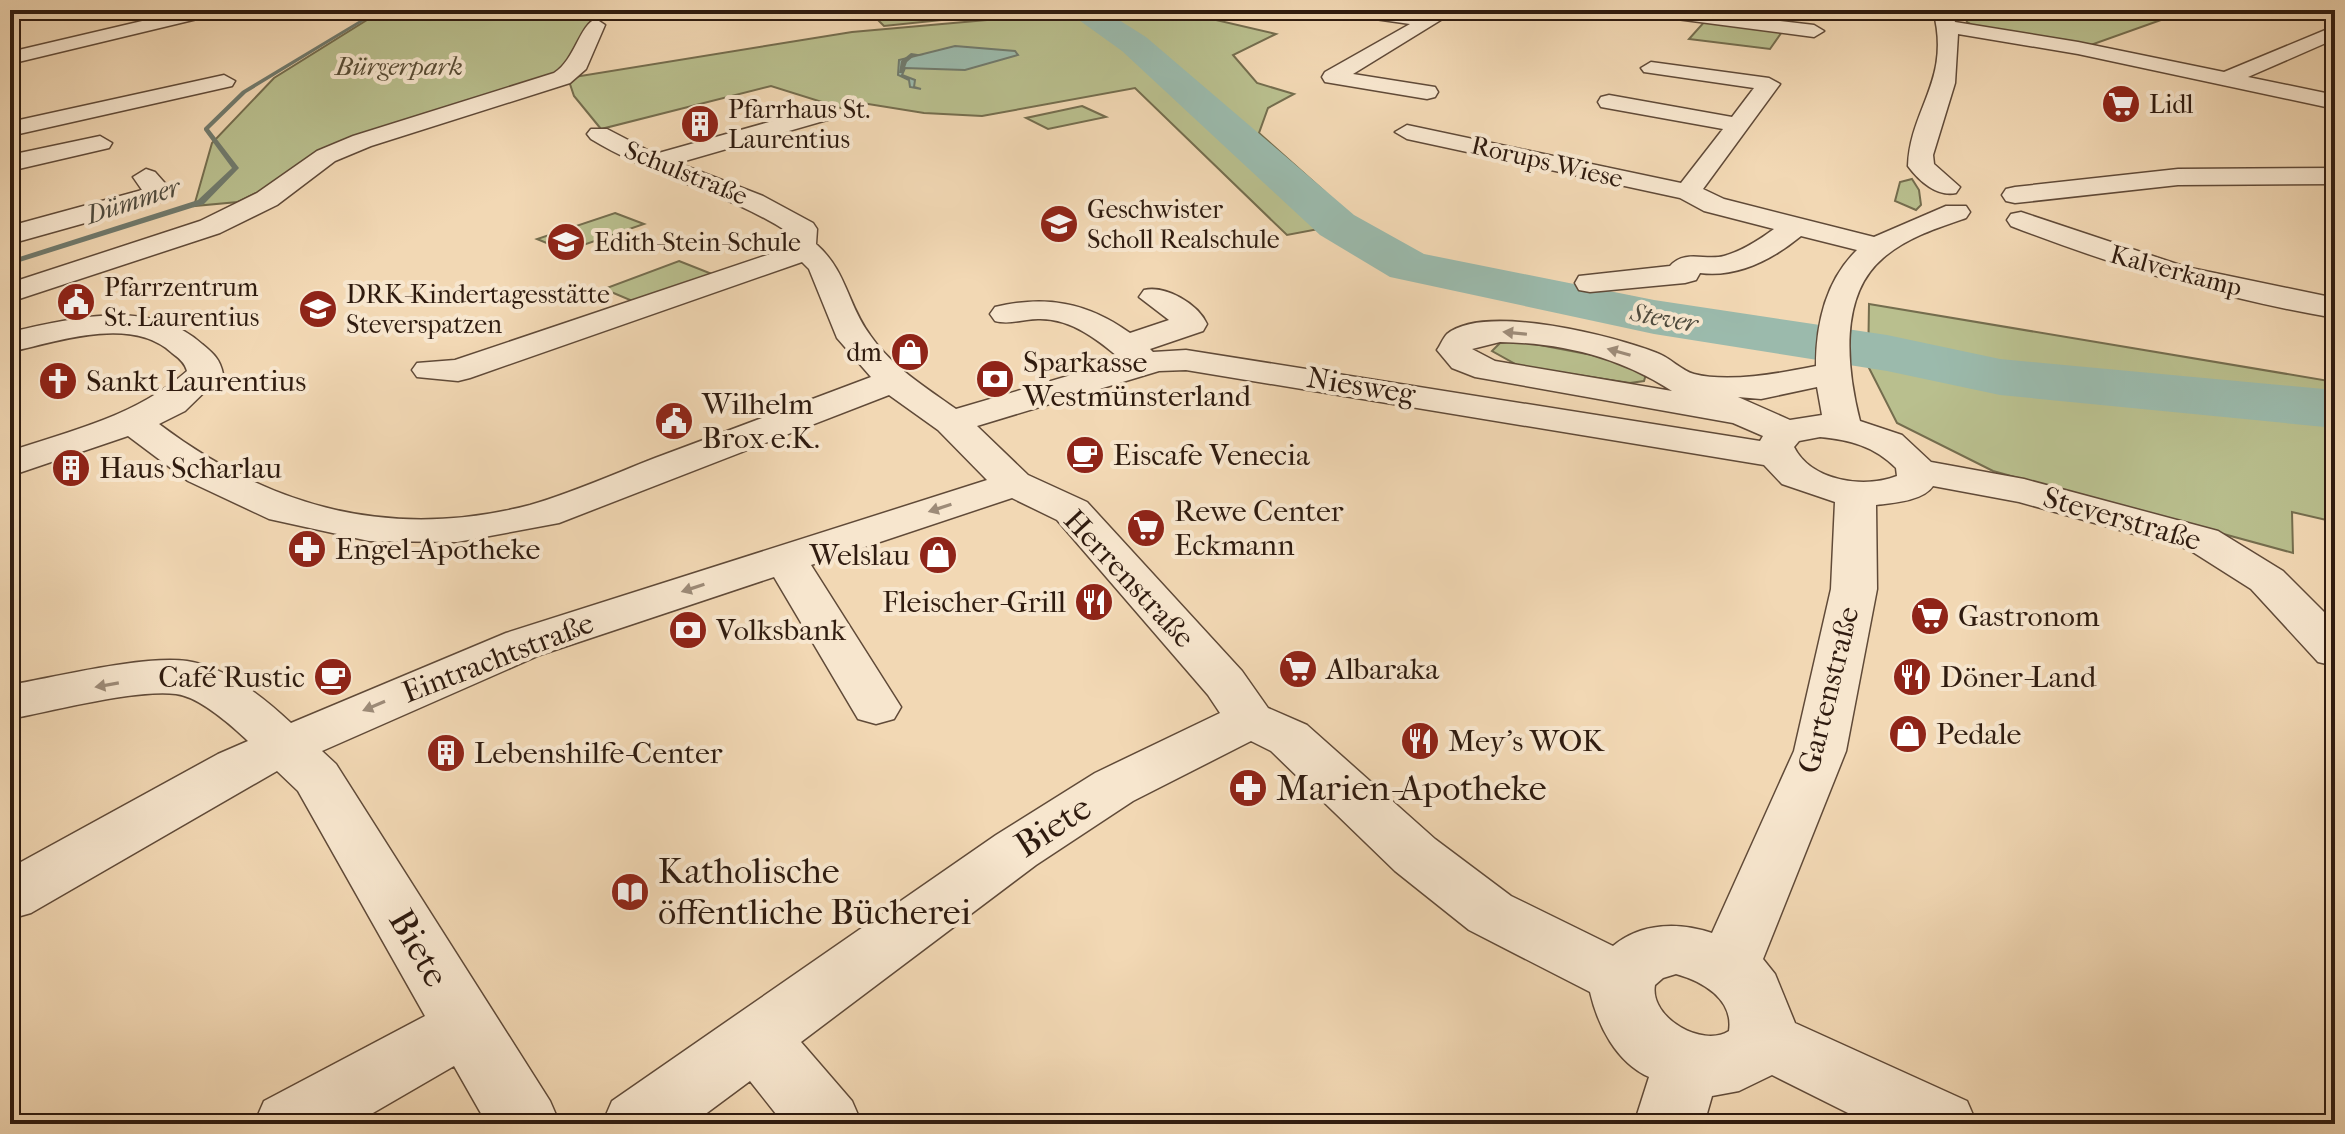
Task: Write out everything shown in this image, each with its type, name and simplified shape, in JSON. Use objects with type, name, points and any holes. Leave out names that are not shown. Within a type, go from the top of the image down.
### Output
[{"type":"street","points":[[10,15],[35,10]]},
{"type":"street","points":[[10,58],[212,10]]},
{"type":"street","points":[[1347,10],[1430,21]]},
{"type":"street","points":[[1427,92],[1333,77],[1448,10]]},
{"type":"street","points":[[1646,10],[1816,29],[1800,52]]},
{"type":"street","points":[[1688,192],[1769,84],[1651,68],[1699,17]]},
{"type":"street","points":[[1984,204],[1929,176],[1921,166],[1921,155],[1947,68],[1945,18],[2335,102]]},
{"type":"street","points":[[10,293],[210,227],[267,199],[326,156],[362,141],[562,78],[576,69],[596,25]]},
{"type":"street","points":[[2229,78],[2335,32]]},
{"type":"street","points":[[10,129],[224,81]]},
{"type":"street","points":[[1609,102],[1739,125]]},
{"type":"street","points":[[650,163],[826,113]]},
{"type":"street","name":"Rorups Wiese","points":[[1407,132],[1472,143],[1688,192],[1714,205],[1880,247]]},
{"type":"street","name":"Schulstraße","points":[[599,134],[650,163],[775,209],[803,229],[804,249]]},
{"type":"street","points":[[10,163],[100,143]]},
{"type":"street","points":[[1843,428],[1831,370],[1834,331],[1847,287],[1863,261],[1880,247],[1922,224],[1984,204],[2178,177],[2335,176]]},
{"type":"street","points":[[10,235],[151,196],[158,190],[146,177]]},
{"type":"street","name":"Kalverkamp","points":[[1984,204],[2105,252],[2181,274],[2335,308]]},
{"type":"street","points":[[1590,283],[1685,274],[1711,282],[1732,277],[1719,267],[1772,247],[1795,226]]},
{"type":"street","points":[[133,422],[201,472],[257,501],[310,518],[398,532],[492,528],[544,514],[893,381],[854,338],[822,265],[804,249],[458,371],[429,370]]},
{"type":"street","points":[[782,287],[828,277]]},
{"type":"street","points":[[1006,314],[1032,306],[1053,307],[1082,316],[1136,355],[1191,324],[1189,319],[1155,297]]},
{"type":"street","points":[[10,342],[90,328],[134,325],[167,332],[203,362],[205,374],[172,403],[133,422],[10,464]]},
{"type":"street","points":[[1740,413],[1487,370],[1464,361],[1454,350],[1459,341],[1472,334],[1518,333],[1623,352],[1652,363],[1740,413],[1781,444],[1787,467],[1805,479],[1855,494],[1901,491],[1915,483],[1918,471],[1911,458],[1894,445],[1843,428],[1809,427],[1781,444]]},
{"type":"street","name":"Niesweg","points":[[951,422],[1136,355],[1216,362],[1781,444]]},
{"type":"street","points":[[1676,377],[1700,384],[1761,388],[1831,370]]},
{"type":"street","name":"Herrenstraße","points":[[893,381],[951,422],[1014,484],[1072,511],[1225,683],[1250,720]]},
{"type":"street","name":"Steverstraße","points":[[1918,471],[2024,491],[2203,540],[2267,580],[2335,651]]},
{"type":"street","name":"Eintrachtstraße","points":[[10,896],[222,775],[523,644],[1014,484]]},
{"type":"street","name":"Gartenstraße","points":[[1728,967],[1820,751],[1854,589],[1857,558],[1855,494]]},
{"type":"street","points":[[785,558],[876,707]]},
{"type":"street","name":"Biete","points":[[10,702],[121,682],[185,677],[242,706],[317,778],[525,1124]]},
{"type":"street","points":[[1250,720],[1289,738],[1415,855],[1490,913],[1547,944],[1622,978]]},
{"type":"street","name":"Biete","points":[[637,1124],[1016,850],[1087,822],[1114,787],[1250,720]]},
{"type":"street","points":[[1651,951],[1689,951],[1728,967],[1745,983],[1758,1002],[1764,1021],[1763,1039],[1752,1054],[1735,1064],[1713,1067],[1678,1094],[1662,1051],[1643,1036],[1628,1017],[1621,997],[1622,978],[1633,962],[1651,951]]},
{"type":"street","points":[[289,1124],[465,1027]]},
{"type":"street","points":[[756,1038],[827,1124]]},
{"type":"street","points":[[1763,1039],[1942,1124]]},
{"type":"green space","name":"Bürgerpark","points":[[383,10],[596,10],[566,73],[389,127],[238,202],[194,206],[212,143],[274,78]]},
{"type":"green space","points":[[1173,10],[1276,34],[1233,55],[1257,83],[1294,94],[1268,108],[1259,133],[1325,192],[1345,224],[1287,235],[1135,88],[982,116],[924,113],[862,103],[841,108],[771,86],[601,129],[574,96],[568,78],[852,32],[1043,15],[990,15],[884,26],[876,18],[888,17],[883,11]]},
{"type":"green space","points":[[1964,10],[2189,10],[2088,46],[1976,27],[1967,22]]},
{"type":"green space","points":[[1706,20],[1784,29],[1770,49],[1689,39]]},
{"type":"green space","points":[[1082,106],[1106,117],[1048,129],[1026,118]]},
{"type":"green space","points":[[1912,179],[1919,190],[1921,205],[1916,210],[1895,201],[1900,182]]},
{"type":"green space","points":[[615,213],[644,224],[566,251],[537,239]]},
{"type":"green space","points":[[679,261],[712,274],[637,303],[604,289]]},
{"type":"green space","points":[[1869,304],[2335,382],[2335,522],[2292,512],[2293,553],[1993,471],[1897,423],[1868,366]]},
{"type":"green space","points":[[1519,341],[1613,359],[1646,374],[1644,381],[1630,383],[1519,366],[1492,351],[1500,343]]},
{"type":"shaded area","points":[[955,46],[1015,51],[1018,55],[965,70],[905,68],[902,75],[915,80],[914,87],[921,89],[910,87],[909,80],[898,75],[899,60]]},
{"type":"waterway","name":"Dümmer","points":[[10,263],[201,202],[236,168],[206,129],[244,92],[380,10]]},
{"type":"waterway","name":"Stever","points":[[1081,10],[1134,44],[1337,225],[1408,266],[1654,317],[1887,353],[2000,377],[2335,409]]},
{"type":"waterway","points":[[901,72],[904,61],[913,54],[921,55]]},
{"type":"place","name":"Lidl","points":[[2121,104]]},
{"type":"place","name":"Pfarrhaus St. Laurentius","points":[[700,124]]},
{"type":"place","name":"Geschwister Scholl Realschule","points":[[1059,224]]},
{"type":"place","name":"Edith-Stein-Schule","points":[[566,242]]},
{"type":"place","name":"Pfarrzentrum St. Laurentius","points":[[76,302]]},
{"type":"place","name":"DRK-Kindertagesstätte Steverspatzen","points":[[318,309]]},
{"type":"place","name":"dm","points":[[910,352]]},
{"type":"place","name":"Sparkasse Westmünsterland","points":[[995,379]]},
{"type":"place","name":"Sankt Laurentius","points":[[58,381]]},
{"type":"place","name":"Wilhelm Brox e.K.","points":[[674,421]]},
{"type":"place","name":"Eiscafe Venecia","points":[[1085,455]]},
{"type":"place","name":"Haus Scharlau","points":[[71,468]]},
{"type":"place","name":"Rewe Center Eckmann","points":[[1146,528]]},
{"type":"place","name":"Engel-Apotheke","points":[[307,549]]},
{"type":"place","name":"Welslau","points":[[938,555]]},
{"type":"place","name":"Fleischer-Grill","points":[[1094,602]]},
{"type":"place","name":"Gastronom","points":[[1930,616]]},
{"type":"place","name":"Volksbank","points":[[688,630]]},
{"type":"place","name":"Albaraka","points":[[1298,669]]},
{"type":"place","name":"Café Rustic","points":[[333,677]]},
{"type":"place","name":"Döner-Land","points":[[1912,677]]},
{"type":"place","name":"Pedale","points":[[1908,734]]},
{"type":"place","name":"Mey's WOK","points":[[1420,741]]},
{"type":"place","name":"Lebenshilfe-Center","points":[[446,753]]},
{"type":"place","name":"Marien-Apotheke","points":[[1248,788]]},
{"type":"place","name":"Katholische öffentliche Bücherei","points":[[630,892]]}]
